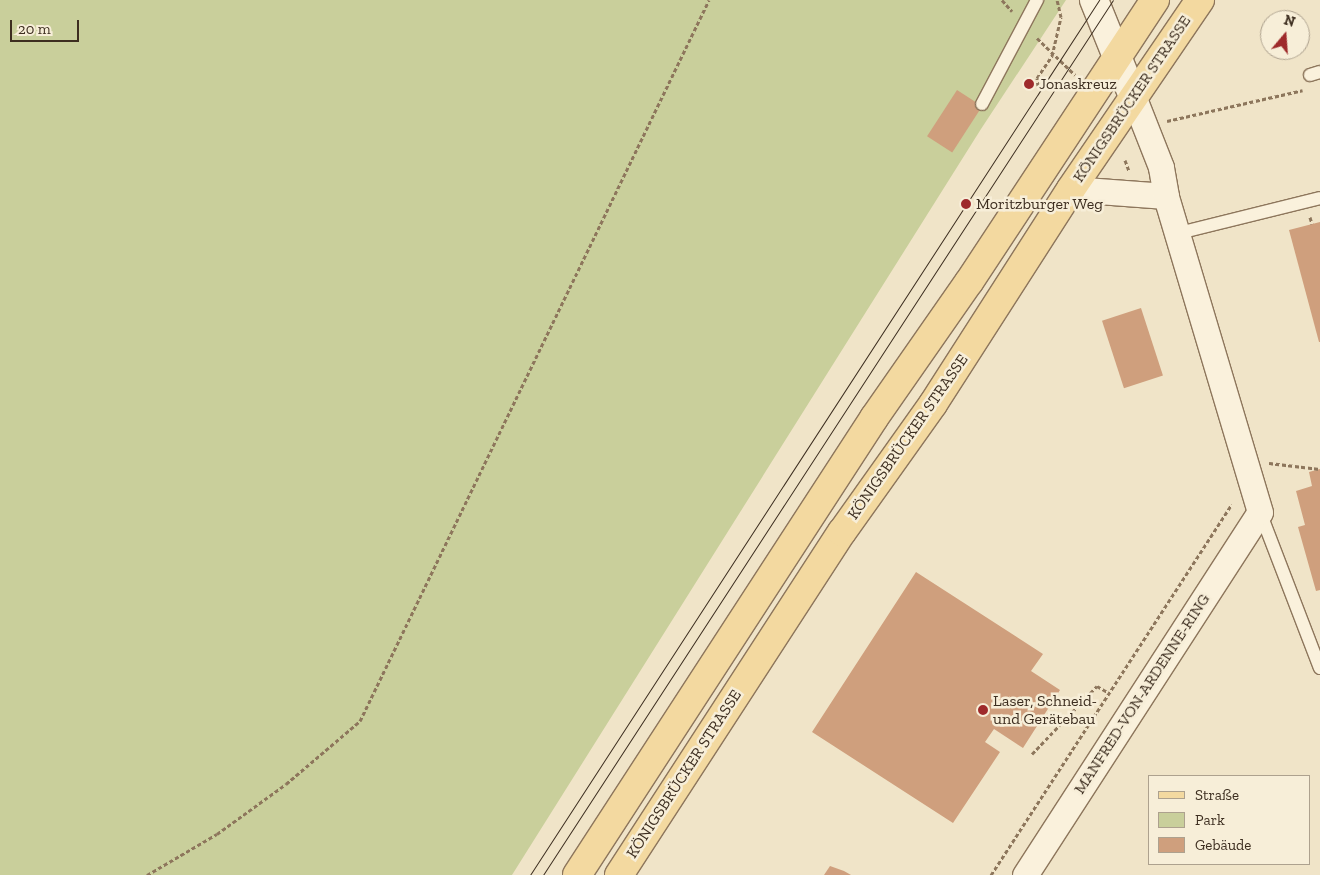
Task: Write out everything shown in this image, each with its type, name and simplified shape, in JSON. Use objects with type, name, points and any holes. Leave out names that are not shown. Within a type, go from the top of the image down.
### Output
[{"type":"main road","name":"KÖNIGSBRÜCKER STRASSE","points":[[577,875],[874,418],[969,282],[1155,0]]},
{"type":"main road","name":"KÖNIGSBRÜCKER STRASSE","points":[[619,875],[842,532],[934,404],[1071,189],[1200,0]]},
{"type":"street","points":[[1094,0],[1147,126],[1161,167],[1166,196],[1260,512]]},
{"type":"street","points":[[1071,189],[1166,196]]},
{"type":"street","name":"MANFRED-VON-ARDENNE-RING","points":[[1025,875],[1260,512]]},
{"type":"lane","points":[[982,104],[1037,0]]},
{"type":"lane","points":[[1178,233],[1320,198]]},
{"type":"lane","points":[[1260,512],[1320,668]]},
{"type":"path","points":[[147,875],[217,834],[286,784],[360,721],[709,0]]},
{"type":"path","points":[[1038,86],[1037,78],[1052,56],[1061,17],[1057,0]]},
{"type":"path","points":[[1052,56],[1074,74]]},
{"type":"path","points":[[1147,126],[1314,88],[1317,73]]},
{"type":"path","points":[[1270,462],[1320,468]]},
{"type":"path","points":[[991,875],[1250,477]]},
{"type":"path","points":[[1032,754],[1097,686],[1133,708]]},
{"type":"green space","points":[[0,0],[1066,0],[981,129],[512,875],[0,875]]},
{"type":"building","points":[[957,90],[982,106],[952,152],[927,136]]},
{"type":"building","points":[[1320,222],[1320,342],[1319,342],[1289,230]]},
{"type":"building","points":[[1141,308],[1163,376],[1124,388],[1102,321]]},
{"type":"building","points":[[1320,469],[1320,590],[1316,591],[1298,527],[1305,525],[1296,491],[1312,486],[1309,472]]},
{"type":"building","points":[[916,572],[1043,654],[1031,671],[1060,690],[1023,748],[994,729],[985,742],[1000,752],[953,823],[812,732]]},
{"type":"building","points":[[830,866],[844,871],[851,875],[824,875]]},
{"type":"tram line","points":[[530,875],[1099,0]]},
{"type":"tram line","points":[[543,875],[1113,0]]},
{"type":"place","name":"Jonaskreuz","points":[[1029,84]]},
{"type":"place","name":"Moritzburger Weg","points":[[966,204]]},
{"type":"place","name":"Laser, Schneid- und Gerätebau","points":[[983,710]]}]
